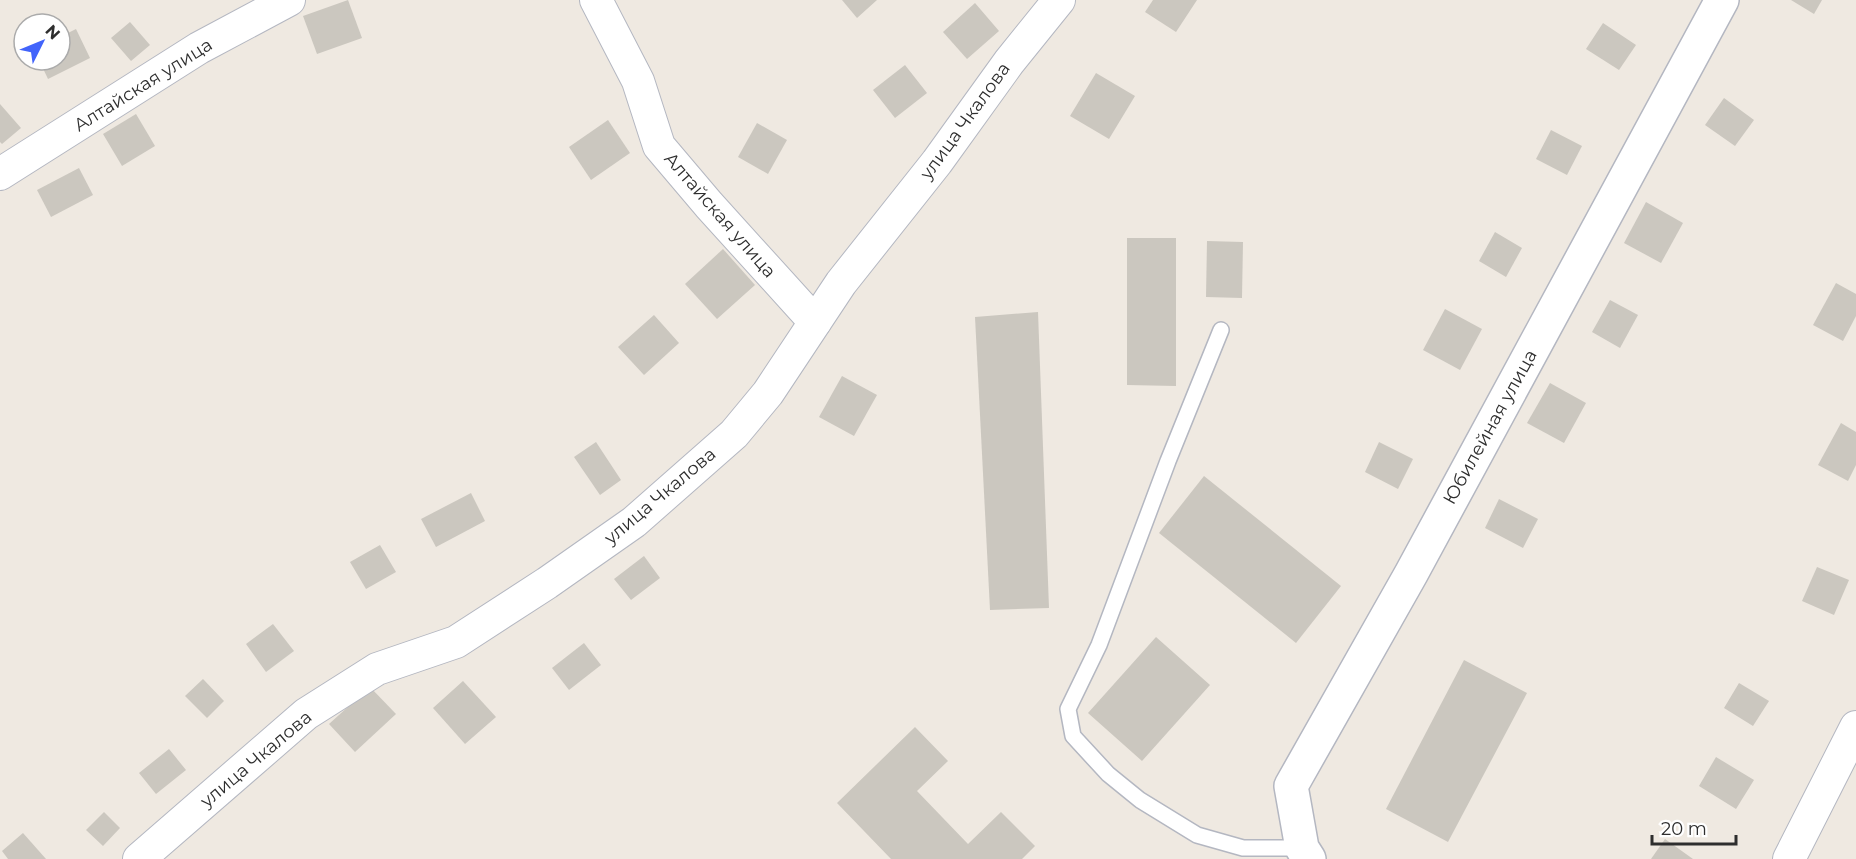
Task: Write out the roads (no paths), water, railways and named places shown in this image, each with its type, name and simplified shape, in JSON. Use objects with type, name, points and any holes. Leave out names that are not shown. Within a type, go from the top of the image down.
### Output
[{"type":"street","name":"Алтайская улица","points":[[0,174],[199,48],[289,0]]},
{"type":"street","name":"Алтайская улица","points":[[596,0],[639,81],[659,146],[815,322]]},
{"type":"street","name":"улица Чкалова","points":[[139,859],[306,714],[377,669],[456,642],[547,583],[634,522],[734,434],[768,393],[841,283],[937,162],[1009,62],[1059,0]]},
{"type":"street","name":"Юбилейная улица","points":[[1298,855],[1291,786],[1411,574],[1717,2]]},
{"type":"street","points":[[1789,859],[1856,727]]},
{"type":"lane","points":[[1221,330],[1168,461],[1099,645],[1068,709],[1073,736],[1108,774],[1140,800],[1197,835],[1243,848],[1298,855]]}]
